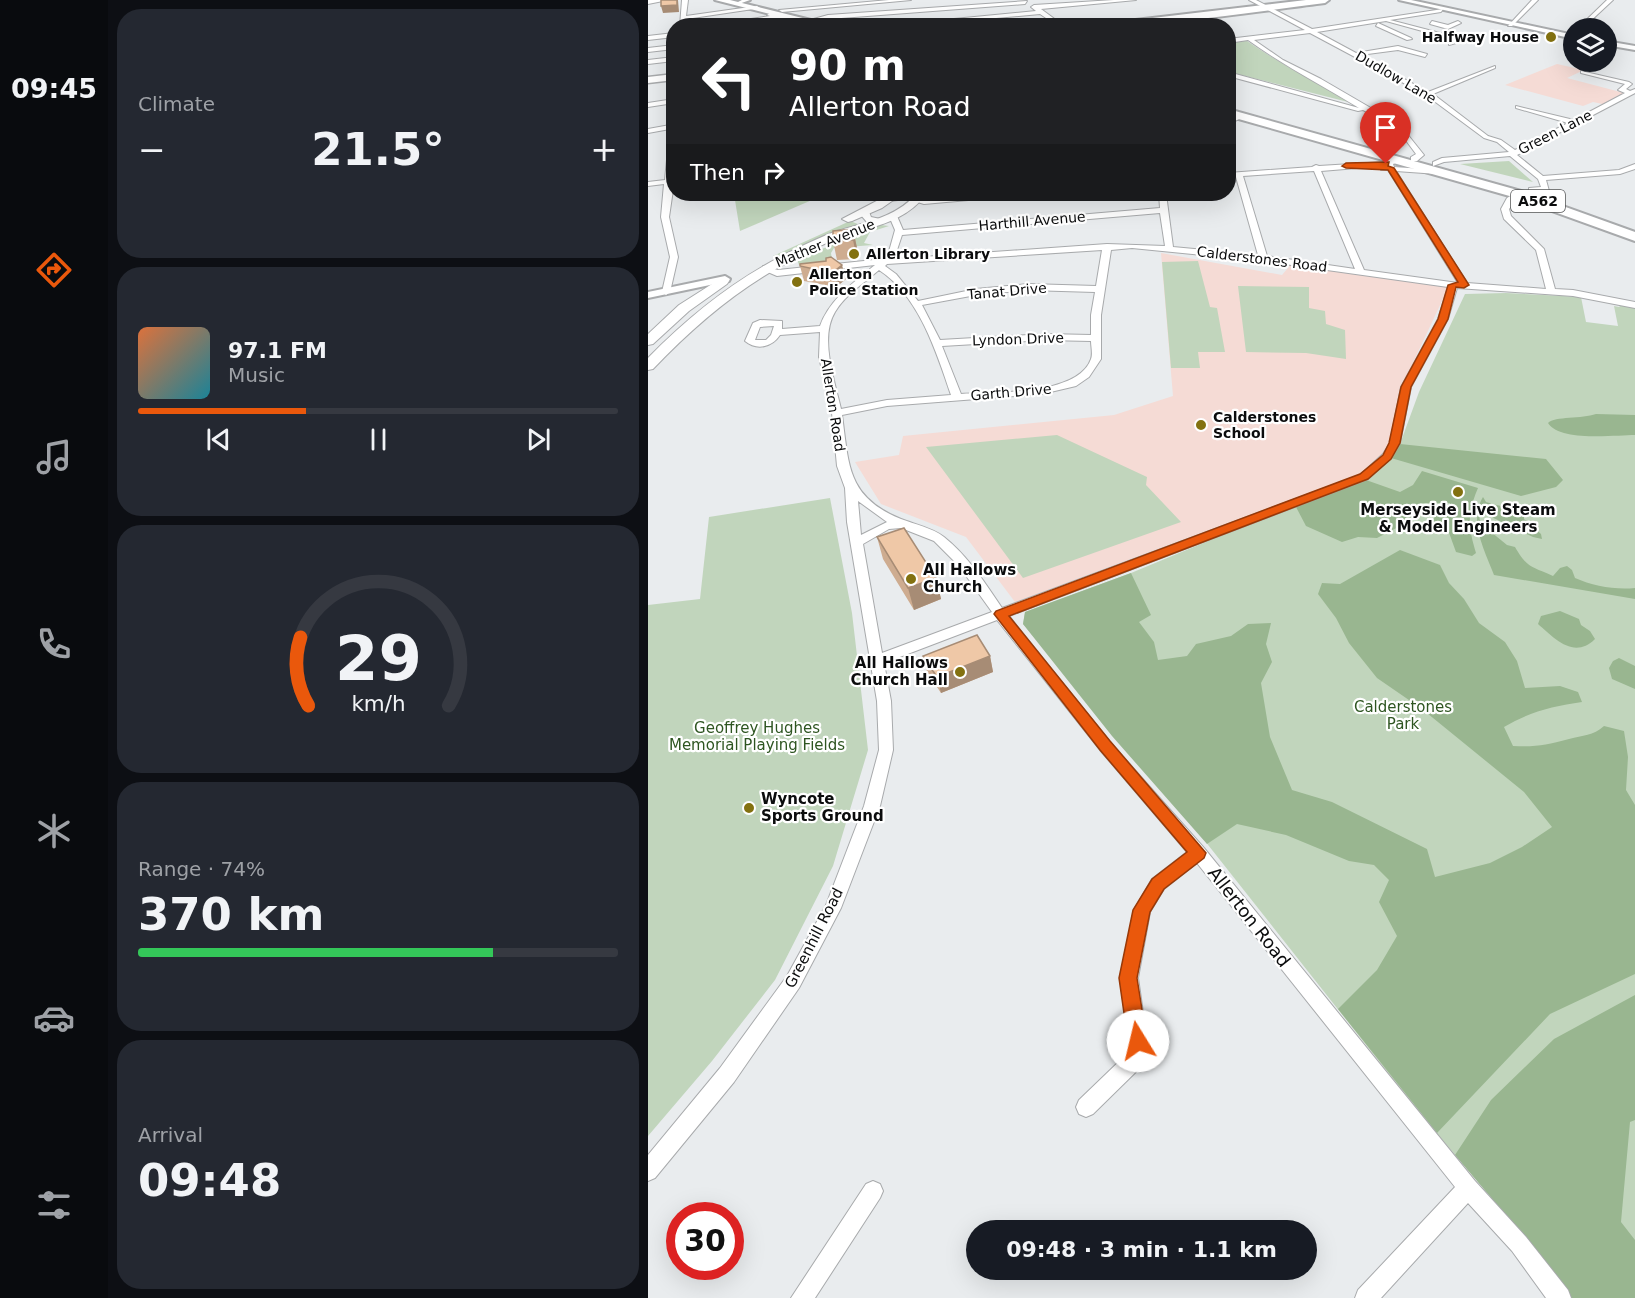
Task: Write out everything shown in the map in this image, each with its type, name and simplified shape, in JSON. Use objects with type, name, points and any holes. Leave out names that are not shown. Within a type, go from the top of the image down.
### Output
[{"type":"highway","points":[[719,0],[802,18]]},
{"type":"highway","points":[[1174,18],[1270,9],[1325,0]]},
{"type":"highway","points":[[1187,18],[1334,0]]},
{"type":"highway","points":[[745,4],[801,18]]},
{"type":"highway","name":"A562","points":[[1236,112],[1414,159],[1635,237]]},
{"type":"highway","name":"A562","points":[[1236,113],[1393,164],[1443,170],[1532,190],[1635,228]]},
{"type":"highway","points":[[1393,164],[1414,159]]},
{"type":"main road","points":[[648,80],[666,78]]},
{"type":"main road","name":"Mather Avenue","points":[[648,341],[702,295],[725,279],[796,241],[884,201]]},
{"type":"main road","name":"Mather Avenue","points":[[648,366],[682,329],[746,280],[766,268],[842,233],[887,218],[913,201]]},
{"type":"street","points":[[648,2],[665,0]]},
{"type":"street","points":[[685,0],[684,18],[745,4]]},
{"type":"street","points":[[815,0],[817,7]]},
{"type":"street","points":[[752,18],[854,2],[908,0]]},
{"type":"street","points":[[961,18],[1133,0]]},
{"type":"street","name":"Dudlow Lane","points":[[1252,0],[1357,54],[1428,94],[1486,137],[1498,141],[1541,178]]},
{"type":"street","points":[[1402,0],[1510,25],[1563,34]]},
{"type":"street","points":[[1510,25],[1535,0]]},
{"type":"street","points":[[1591,18],[1610,0]]},
{"type":"street","points":[[845,18],[1023,1],[1050,18]]},
{"type":"street","points":[[1236,40],[1313,31],[1441,10]]},
{"type":"street","points":[[780,13],[801,18]]},
{"type":"street","points":[[1407,16],[1448,27],[1458,23]]},
{"type":"street","points":[[1383,20],[1461,40],[1451,44]]},
{"type":"street","points":[[1370,22],[1409,39]]},
{"type":"street","points":[[648,38],[666,36]]},
{"type":"street","points":[[1250,39],[1281,61],[1320,80],[1369,111],[1398,126],[1420,155],[1414,159]]},
{"type":"street","points":[[1617,45],[1635,48]]},
{"type":"street","points":[[648,50],[666,48]]},
{"type":"street","points":[[1357,54],[1398,48],[1425,55]]},
{"type":"street","points":[[648,62],[666,60]]},
{"type":"street","points":[[1428,94],[1492,67]]},
{"type":"street","points":[[1583,72],[1627,82],[1629,84],[1621,90],[1633,92]]},
{"type":"street","points":[[1236,76],[1369,111]]},
{"type":"street","name":"Green Lane","points":[[1443,170],[1442,160],[1513,153],[1633,92]]},
{"type":"street","points":[[1617,100],[1635,103]]},
{"type":"street","points":[[648,105],[666,102]]},
{"type":"street","points":[[1518,107],[1574,122]]},
{"type":"street","points":[[1236,119],[1243,116]]},
{"type":"street","points":[[648,131],[666,129]]},
{"type":"street","points":[[877,660],[1364,477],[1388,456],[1395,443],[1406,387],[1443,319],[1458,285],[1393,164],[1316,167],[1236,174]]},
{"type":"street","points":[[1532,190],[1546,189],[1541,178],[1620,172],[1635,166]]},
{"type":"street","points":[[1316,167],[1361,272]]},
{"type":"street","points":[[1620,172],[1635,177]]},
{"type":"street","points":[[1239,174],[1263,258]]},
{"type":"street","points":[[648,184],[666,182]]},
{"type":"street","points":[[1517,194],[1505,209],[1507,217],[1539,249],[1551,291]]},
{"type":"street","points":[[666,292],[674,256],[665,217],[668,201]]},
{"type":"street","points":[[1163,201],[1168,249]]},
{"type":"street","name":"Harthill Avenue","points":[[899,233],[1165,210]]},
{"type":"street","points":[[865,211],[864,214],[869,219],[887,218],[899,233],[892,256],[884,264],[915,304],[938,343],[957,397]]},
{"type":"street","name":"Calderstones Road","points":[[793,271],[1107,246],[1263,258],[1458,285],[1551,291],[1635,305]]},
{"type":"street","name":"Garth Drive","points":[[837,413],[886,403],[1042,391],[1072,384],[1085,375],[1096,358],[1096,315],[1107,246]]},
{"type":"street","points":[[752,264],[777,273],[793,271]]},
{"type":"street","name":"Allerton Road","points":[[884,264],[847,292],[830,312],[825,329],[824,357],[837,413],[843,466],[851,488],[867,504],[903,524],[938,538],[963,563],[1000,614],[1105,746],[1198,853],[1468,1188],[1520,1244],[1560,1298]]},
{"type":"street","points":[[746,280],[793,271]]},
{"type":"street","points":[[648,295],[725,279]]},
{"type":"street","name":"Tanat Drive","points":[[915,304],[975,292],[1028,287],[1100,289]]},
{"type":"street","points":[[666,292],[720,298]]},
{"type":"street","points":[[777,332],[825,329]]},
{"type":"street","name":"Lyndon Drive","points":[[938,343],[1045,337],[1097,338]]},
{"type":"street","name":"Greenhill Road","points":[[648,1171],[727,1076],[793,982],[833,908],[872,806],[886,750],[884,701],[853,522],[851,488]]},
{"type":"street","points":[[857,542],[886,526],[903,524]]},
{"type":"street","points":[[1086,1107],[1140,1054],[1128,978],[1142,910],[1158,884],[1198,853]]},
{"type":"street","points":[[1366,1298],[1468,1188]]},
{"type":"street","points":[[802,1298],[873,1191]]},
{"type":"shaded area","points":[[1557,64],[1563,65],[1563,72],[1580,72],[1567,78],[1628,94],[1607,105],[1593,102],[1583,106],[1505,85]]},
{"type":"shaded area","name":"Calderstones School","points":[[1161,253],[1282,275],[1293,262],[1449,286],[1403,384],[1386,455],[1362,473],[1015,602],[966,537],[881,504],[855,462],[899,455],[903,436],[1114,415],[1173,396]]},
{"type":"green space","points":[[1247,41],[1348,102],[1236,74],[1236,42]]},
{"type":"green space","points":[[1509,161],[1533,182],[1460,164]]},
{"type":"green space","points":[[735,201],[810,201],[740,231]]},
{"type":"green space","points":[[850,221],[858,224],[783,256],[773,256]]},
{"type":"green space","points":[[881,225],[889,226],[870,232],[864,243],[873,245],[834,248],[831,253],[832,260],[799,265],[797,259]]},
{"type":"green space","points":[[1198,261],[1210,307],[1217,308],[1225,352],[1198,352],[1200,368],[1171,368],[1162,262]]},
{"type":"green space","points":[[1238,286],[1309,287],[1309,308],[1325,311],[1326,324],[1345,330],[1346,359],[1306,353],[1246,352]]},
{"type":"green space","name":"Calderstones Park","points":[[1506,293],[1581,297],[1586,322],[1618,326],[1614,306],[1619,307],[1622,304],[1635,307],[1635,1298],[1523,1235],[1423,1117],[1201,836],[1023,624],[1025,612],[1131,573],[1242,527],[1366,480],[1395,454],[1419,392],[1465,294]]},
{"type":"green space","points":[[1596,414],[1635,415],[1635,435],[1576,435],[1554,429],[1548,423],[1556,419]]},
{"type":"green space","points":[[1057,435],[1147,477],[1146,485],[1181,522],[1023,578],[926,447]]},
{"type":"green space","points":[[1400,444],[1546,459],[1563,480],[1556,487],[1521,496],[1391,458]]},
{"type":"green space","points":[[1422,471],[1478,488],[1470,513],[1471,535],[1476,553],[1472,556],[1456,552],[1448,530],[1434,528],[1434,516],[1451,511],[1450,503],[1420,503],[1416,518],[1377,538],[1358,537],[1342,542],[1306,526],[1296,507],[1366,480],[1400,492],[1413,485]]},
{"type":"green space","points":[[1483,497],[1486,502],[1524,513],[1524,519],[1541,534],[1542,539],[1533,537],[1479,511],[1480,523],[1507,545],[1515,547],[1530,566],[1553,576],[1560,568],[1567,566],[1572,570],[1575,578],[1589,583],[1612,588],[1635,588],[1635,599],[1494,575],[1478,526],[1477,516]]},
{"type":"green space","name":"Wyncote Sports Ground","points":[[830,498],[852,613],[868,750],[833,866],[775,980],[712,1061],[648,1136],[648,605],[700,599],[709,517]]},
{"type":"green space","points":[[1400,550],[1440,565],[1449,583],[1464,599],[1479,623],[1505,642],[1517,661],[1525,688],[1560,686],[1578,692],[1582,702],[1542,710],[1504,727],[1513,746],[1554,743],[1592,733],[1604,726],[1624,731],[1628,757],[1626,790],[1635,805],[1635,974],[1550,1014],[1437,1133],[1338,1009],[1377,970],[1397,936],[1379,902],[1389,880],[1374,865],[1349,861],[1286,835],[1237,824],[1207,844],[1112,736],[1023,624],[1025,612],[1131,573],[1151,615],[1139,622],[1154,642],[1158,660],[1187,656],[1196,644],[1231,636],[1248,624],[1271,623],[1266,644],[1272,662],[1261,683],[1270,737],[1292,790],[1332,802],[1427,849],[1435,877],[1490,863],[1522,847],[1552,827],[1524,792],[1422,709],[1377,678],[1349,643],[1336,618],[1318,594],[1322,583],[1340,584]]},
{"type":"green space","points":[[1560,611],[1579,619],[1581,625],[1590,631],[1595,639],[1587,645],[1572,647],[1565,645],[1538,624],[1541,616]]},
{"type":"green space","points":[[1619,658],[1635,666],[1635,689],[1612,679],[1609,668],[1613,661]]},
{"type":"green space","points":[[1635,995],[1635,1120],[1630,1122],[1621,1222],[1635,1240],[1635,1298],[1570,1298],[1523,1235],[1455,1155],[1491,1100],[1554,1039]]},
{"type":"building","points":[[661,0],[677,0],[677,5],[661,6]]},
{"type":"building","points":[[853,229],[853,240],[833,241],[833,231]]},
{"type":"building","points":[[831,257],[842,265],[832,273],[800,266],[800,264],[826,261],[826,258]]},
{"type":"building","points":[[904,528],[936,578],[908,588],[877,537]]},
{"type":"building","points":[[977,635],[990,656],[937,677],[923,656]]},
{"type":"place","name":"Halfway House","points":[[1551,37]]},
{"type":"place","name":"Allerton Library","points":[[854,254]]},
{"type":"place","name":"Allerton Police Station","points":[[797,282]]},
{"type":"place","name":"Calderstones School","points":[[1201,425]]},
{"type":"place","name":"Merseyside Live Steam & Model Engineers","points":[[1458,492]]},
{"type":"place","name":"All Hallows Church","points":[[911,579]]},
{"type":"place","name":"All Hallows Church Hall","points":[[960,672]]},
{"type":"place","name":"Wyncote Sports Ground","points":[[749,808]]},
{"type":"route","points":[[1138,1041],[1128,978],[1142,910],[1158,884],[1198,853],[1105,746],[1000,614],[1364,477],[1388,456],[1395,443],[1406,387],[1443,319],[1453,285],[1464,285],[1390,168],[1346,166],[1386,164]]},
{"type":"park label","name":"Geoffrey Hughes Memorial Playing Fields","points":[[757,736]]}]
